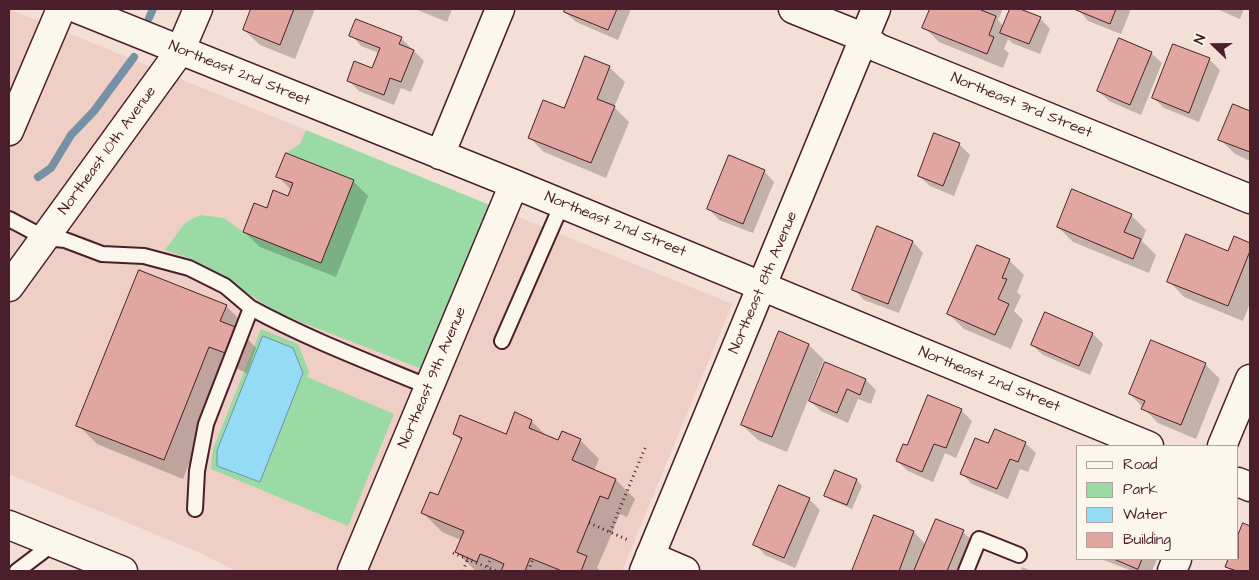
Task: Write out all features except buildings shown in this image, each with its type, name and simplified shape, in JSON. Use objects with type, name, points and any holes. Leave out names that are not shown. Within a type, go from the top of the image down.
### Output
[{"type":"street","points":[[9,131],[61,9]]},
{"type":"street","name":"Northeast 2nd Street","points":[[78,9],[440,156],[514,184],[1147,445]]},
{"type":"street","name":"Northeast 10th Avenue","points":[[9,287],[180,51],[198,9]]},
{"type":"street","points":[[440,156],[500,9]]},
{"type":"street","name":"Northeast 3rd Street","points":[[793,9],[865,38],[878,48],[1250,199]]},
{"type":"street","name":"Northeast 8th Avenue","points":[[646,560],[763,286],[876,9]]},
{"type":"street","name":"Northeast 9th Avenue","points":[[352,571],[514,184]]},
{"type":"street","points":[[1222,445],[1250,379]]},
{"type":"street","points":[[9,524],[123,571]]},
{"type":"street","points":[[646,560],[685,571]]},
{"type":"lane","points":[[502,341],[562,204]]},
{"type":"lane","points":[[9,219],[45,238],[65,240],[102,254],[144,256],[189,268],[225,286],[251,308],[324,343],[430,387]]},
{"type":"lane","points":[[195,509],[197,471],[206,424],[251,308]]},
{"type":"lane","points":[[966,571],[979,539],[1020,555]]},
{"type":"lane","points":[[17,571],[54,543]]},
{"type":"path","points":[[610,532],[645,448]]},
{"type":"path","points":[[589,523],[610,532],[646,560]]},
{"type":"path","points":[[453,554],[468,559],[486,569],[496,571]]},
{"type":"path","points":[[486,569],[491,558]]},
{"type":"path","points":[[462,571],[468,559]]},
{"type":"path","points":[[528,571],[533,559]]},
{"type":"shaded area","points":[[9,9],[732,304],[622,571],[236,571],[201,553],[9,474]]},
{"type":"green space","points":[[306,130],[492,206],[422,369],[278,313],[223,277],[191,259],[165,250],[185,223],[200,215],[224,218],[243,232],[321,262],[353,180],[286,153],[300,144]]},
{"type":"green space","points":[[261,329],[298,344],[309,372],[307,377],[394,414],[348,526],[211,469],[213,449]]},
{"type":"water","points":[[263,336],[293,348],[303,373],[260,482],[217,466],[217,451]]},
{"type":"waterway","points":[[149,18],[153,9]]},
{"type":"waterway","points":[[38,177],[51,168],[71,135],[94,111],[134,57]]}]
